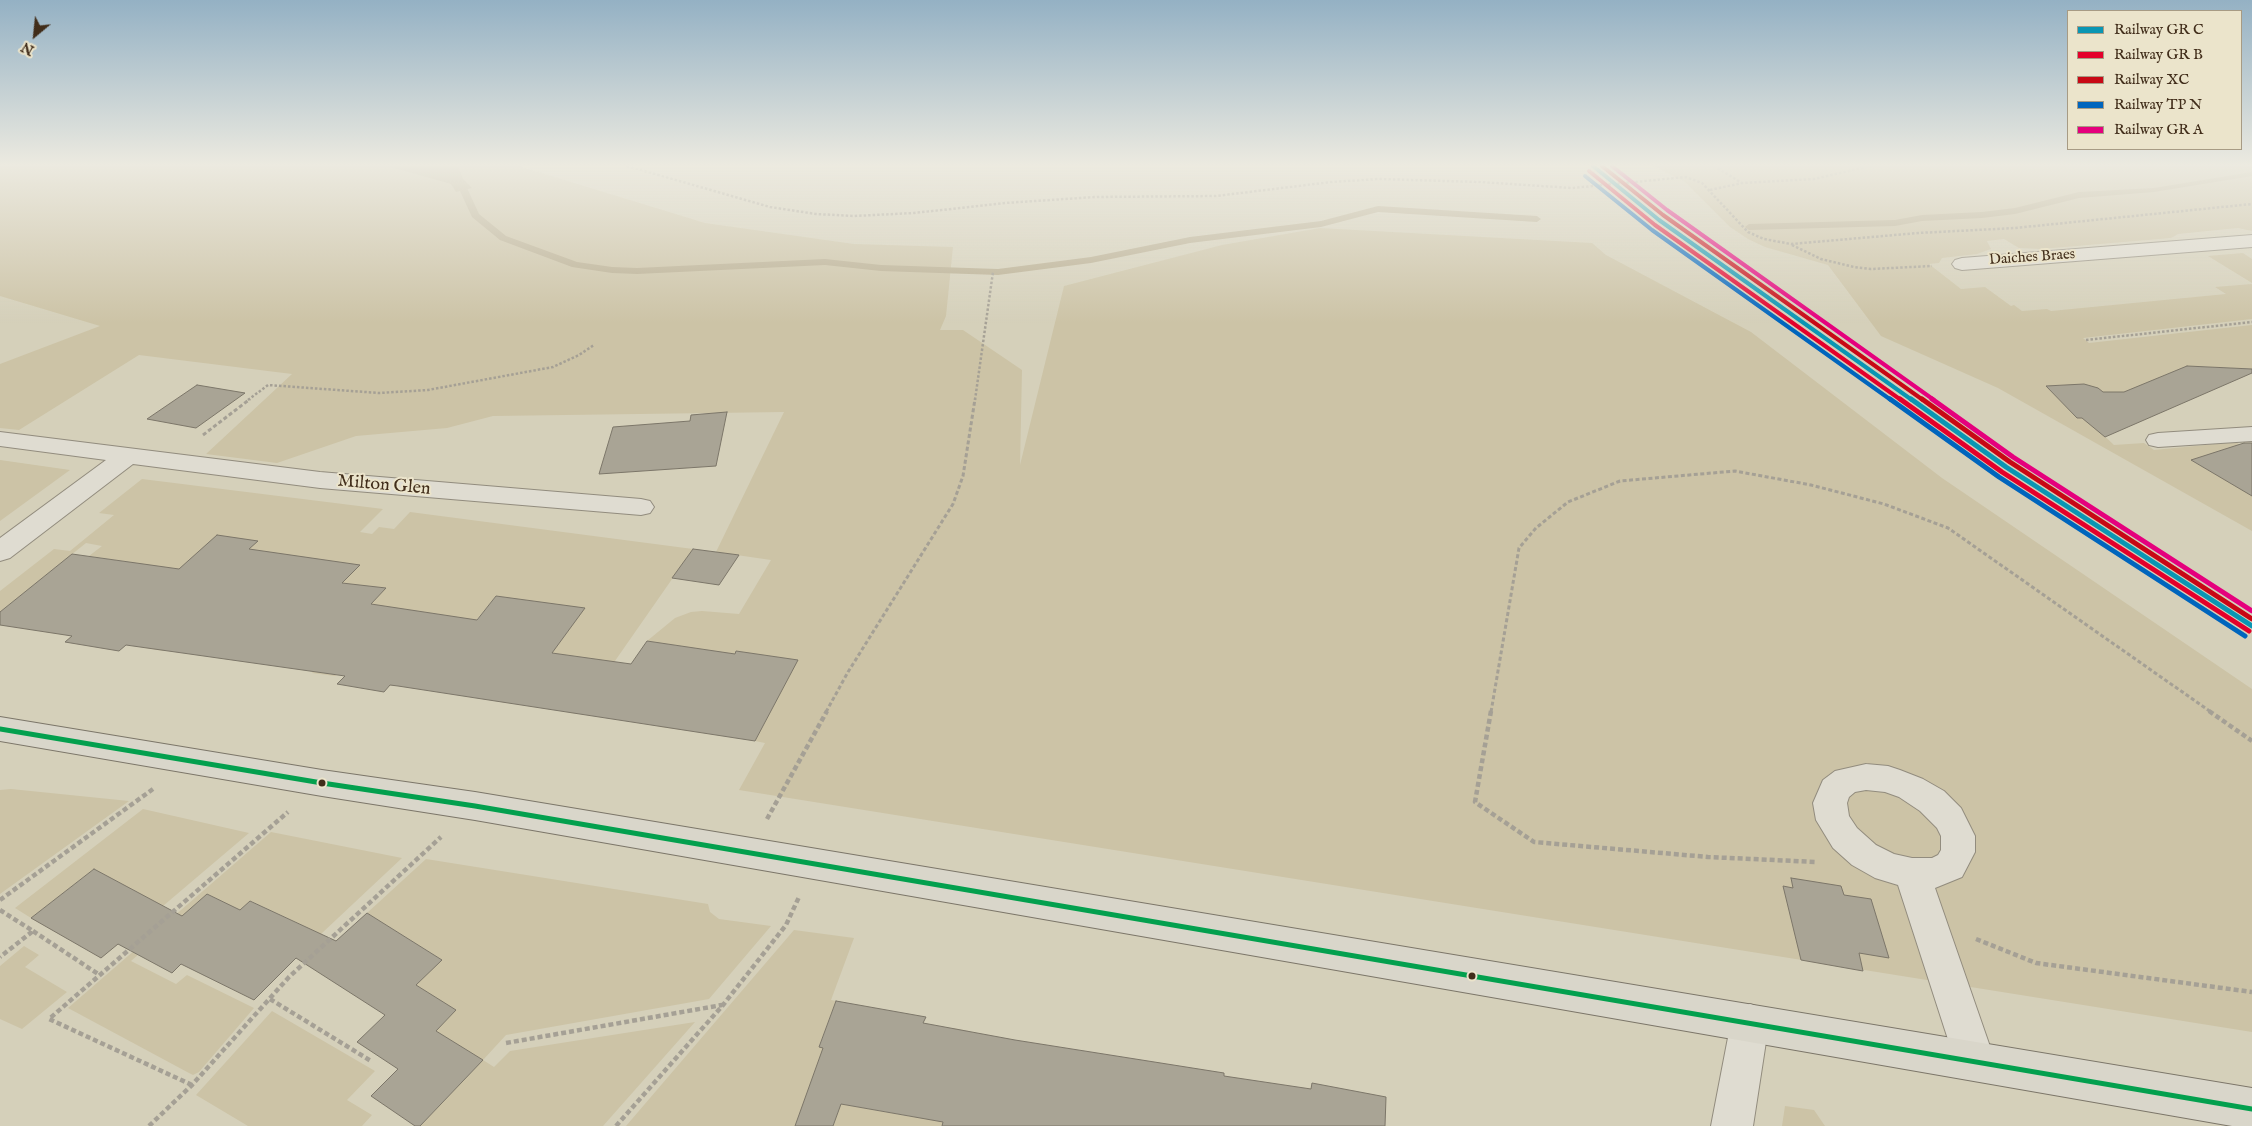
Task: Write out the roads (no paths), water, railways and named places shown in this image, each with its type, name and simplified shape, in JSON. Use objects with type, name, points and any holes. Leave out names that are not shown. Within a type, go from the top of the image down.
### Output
[{"type":"main road","points":[[4,734],[192,761],[475,806],[2252,1108]]},
{"type":"street","name":"Daiches Braes","points":[[1962,264],[2252,241]]},
{"type":"street","points":[[2158,440],[2252,434]]},
{"type":"street","name":"Milton Glen","points":[[0,439],[320,480],[641,507]]},
{"type":"street","points":[[0,552],[127,456]]},
{"type":"street","points":[[1866,777],[1888,780],[1911,788],[1932,801],[1948,818],[1958,836],[1958,852],[1950,866],[1934,873],[1912,873],[1887,867],[1864,855],[1845,838],[1833,820],[1830,803],[1835,789],[1847,780],[1866,777]]},
{"type":"street","points":[[1912,873],[1974,1061]]},
{"type":"street","points":[[1732,1126],[1750,1022]]},
{"type":"waterway","points":[[479,219],[503,238],[575,265],[612,270],[637,271],[825,262],[881,268],[998,272],[1091,260],[1190,240],[1321,224],[1342,219]]},
{"type":"waterway","points":[[1530,219],[1537,219]]},
{"type":"waterway","points":[[1749,227],[1895,223],[1919,219]]},
{"type":"rail line","name":"XC","points":[[1668,219],[2010,462],[2252,619]]}]
